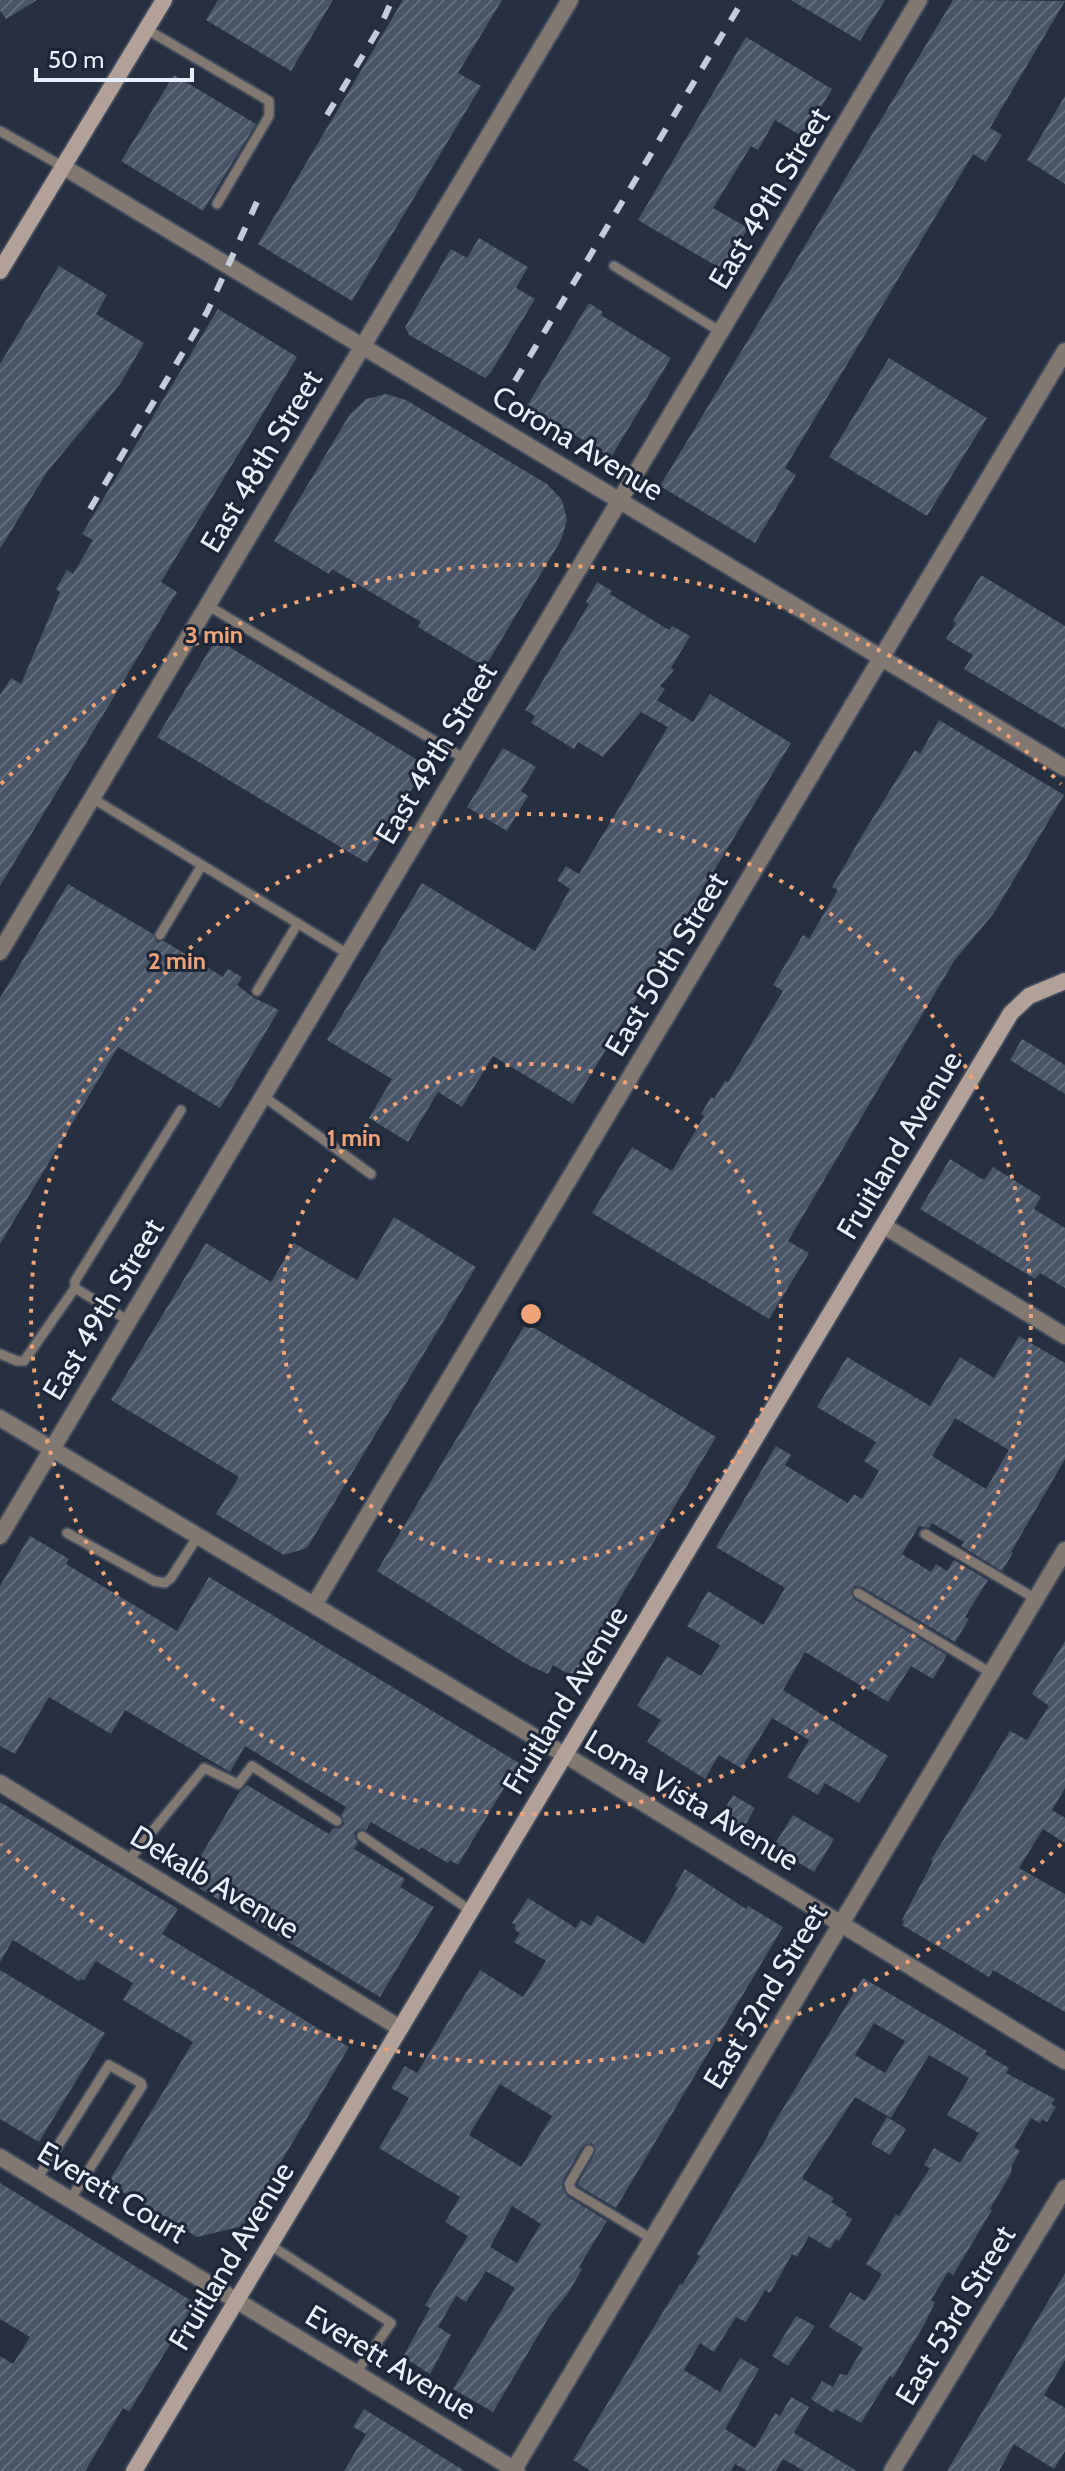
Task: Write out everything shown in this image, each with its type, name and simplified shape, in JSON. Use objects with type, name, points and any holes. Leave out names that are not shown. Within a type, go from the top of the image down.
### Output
[{"type":"street","points":[[0,271],[164,0]]},
{"type":"street","name":"East 48th Street","points":[[0,952],[570,0]]},
{"type":"street","name":"East 49th Street","points":[[0,1536],[919,0]]},
{"type":"street","name":"Corona Avenue","points":[[62,166],[1065,768]]},
{"type":"street","name":"East 50th Street","points":[[314,1605],[1065,351]]},
{"type":"street","name":"Fruitland Avenue","points":[[134,2471],[1011,1013],[1029,996],[1065,981]]},
{"type":"street","points":[[884,1226],[1065,1336]]},
{"type":"street","name":"Loma Vista Avenue","points":[[0,1418],[565,1755],[1065,2061]]},
{"type":"street","name":"East 52nd Street","points":[[515,2470],[1065,1550]]},
{"type":"street","name":"Dekalb Avenue","points":[[0,1783],[400,2028]]},
{"type":"street","name":"Everett Court","points":[[0,2157],[237,2300]]},
{"type":"street","name":"East 53rd Street","points":[[892,2471],[1065,2188]]},
{"type":"street","name":"Everett Avenue","points":[[237,2300],[515,2470]]},
{"type":"lane","points":[[146,29],[269,101],[269,116],[217,204]]},
{"type":"lane","points":[[0,131],[62,166]]},
{"type":"lane","points":[[614,266],[721,332]]},
{"type":"lane","points":[[207,605],[465,759]]},
{"type":"lane","points":[[92,798],[348,954]]},
{"type":"lane","points":[[160,935],[202,865]]},
{"type":"lane","points":[[257,991],[298,923]]},
{"type":"lane","points":[[263,1096],[371,1174]]},
{"type":"lane","points":[[0,1354],[24,1361],[75,1288],[75,1281],[181,1110]]},
{"type":"lane","points":[[75,1288],[129,1321]]},
{"type":"lane","points":[[67,1533],[154,1581],[165,1583],[198,1536]]},
{"type":"lane","points":[[925,1534],[1036,1599]]},
{"type":"lane","points":[[858,1593],[991,1673]]},
{"type":"lane","points":[[128,1861],[204,1768],[238,1784],[252,1766],[337,1821]]},
{"type":"lane","points":[[362,1836],[471,1911]]},
{"type":"lane","points":[[37,2179],[109,2065],[141,2083],[142,2086],[70,2200]]},
{"type":"lane","points":[[589,2150],[569,2184],[571,2190],[652,2239]]},
{"type":"lane","points":[[270,2245],[391,2323],[356,2373]]},
{"type":"building","points":[[0,0],[37,0],[6,19],[0,10]]},
{"type":"building","points":[[218,0],[333,0],[291,71],[206,20]]},
{"type":"building","points":[[403,0],[502,0],[458,73],[481,86],[352,301],[258,244]]},
{"type":"building","points":[[791,0],[885,0],[860,41]]},
{"type":"building","points":[[953,0],[1065,1],[990,128],[1002,135],[986,162],[973,154],[785,468],[796,475],[755,543],[660,486]]},
{"type":"building","points":[[746,37],[832,89],[803,137],[775,120],[758,150],[751,146],[713,208],[748,228],[723,270],[638,220]]},
{"type":"building","points":[[174,75],[256,124],[203,211],[121,161]]},
{"type":"building","points":[[1065,96],[1065,184],[1027,160]]},
{"type":"building","points":[[479,238],[528,267],[516,288],[535,299],[485,378],[409,335],[405,327],[451,249],[467,258]]},
{"type":"building","points":[[59,266],[107,295],[96,314],[144,343],[120,384],[47,472],[0,549],[0,364]]},
{"type":"building","points":[[589,303],[603,312],[601,315],[671,358],[611,457],[527,406]]},
{"type":"building","points":[[218,309],[297,357],[161,582],[177,592],[0,886],[0,695],[11,678],[21,684],[60,592],[56,589],[67,570],[73,574],[93,540],[82,534]]},
{"type":"building","points":[[889,358],[987,418],[927,516],[829,457]]},
{"type":"building","points":[[386,394],[406,400],[547,484],[562,500],[567,520],[561,540],[485,667],[418,627],[421,622],[332,569],[329,574],[274,541],[350,414],[366,399]]},
{"type":"building","points":[[981,575],[1065,626],[1065,729],[964,669],[973,655],[946,639],[956,623],[953,621]]},
{"type":"building","points":[[597,582],[612,591],[610,594],[669,630],[672,626],[690,636],[671,668],[674,670],[660,686],[665,689],[657,700],[693,722],[710,694],[791,743],[573,1104],[493,1056],[462,1107],[438,1092],[408,1142],[369,1118],[392,1079],[327,1040],[422,883],[535,951],[570,889],[557,880],[566,866],[579,874],[668,727],[641,712],[603,757],[578,742],[574,749],[531,723],[535,716],[525,710],[589,604],[586,602]]},
{"type":"building","points":[[216,639],[426,765],[367,863],[157,737]]},
{"type":"building","points":[[939,720],[1064,795],[994,913],[954,961],[788,1241],[809,1253],[769,1319],[592,1213],[632,1147],[672,1171],[704,1116],[701,1114],[711,1097],[714,1099],[725,1081],[728,1082],[783,991],[773,985],[803,935],[809,939],[838,890],[832,887],[863,834],[915,750],[920,754]]},
{"type":"building","points":[[503,748],[536,767],[521,791],[528,796],[507,831],[467,807]]},
{"type":"building","points":[[68,884],[153,934],[157,942],[164,941],[223,977],[228,969],[242,977],[237,985],[254,998],[279,1010],[220,1108],[118,1047],[0,1244],[0,998]]},
{"type":"building","points":[[1022,1039],[1065,1065],[1065,1094],[1010,1060]]},
{"type":"building","points":[[950,1159],[982,1179],[993,1167],[1041,1197],[1034,1209],[1065,1228],[1065,1288],[1040,1273],[1035,1279],[920,1209]]},
{"type":"building","points":[[394,1217],[476,1267],[307,1548],[284,1555],[216,1514],[239,1477],[111,1400],[206,1243],[271,1282],[294,1243],[357,1280]]},
{"type":"building","points":[[526,1323],[716,1437],[573,1677],[553,1665],[548,1674],[526,1664],[377,1571]]},
{"type":"building","points":[[1019,1336],[1065,1363],[1065,1459],[1002,1571],[961,1546],[964,1542],[932,1523],[929,1528],[919,1526],[902,1554],[931,1572],[936,1564],[947,1571],[954,1560],[988,1580],[965,1617],[969,1619],[955,1642],[862,1587],[855,1586],[851,1592],[854,1599],[947,1655],[933,1679],[911,1666],[888,1702],[805,1652],[783,1690],[888,1756],[859,1803],[825,1783],[818,1795],[787,1777],[809,1740],[772,1718],[741,1768],[719,1755],[705,1779],[647,1742],[661,1720],[637,1706],[667,1656],[701,1676],[720,1645],[687,1626],[708,1591],[763,1625],[785,1588],[716,1547],[776,1446],[791,1455],[785,1465],[848,1503],[854,1494],[862,1499],[879,1471],[864,1461],[876,1442],[817,1407],[847,1357],[930,1406],[960,1357],[994,1378]],"holes":[[[955,1418],[1009,1450],[986,1489],[932,1456]]]},
{"type":"building","points":[[30,1536],[69,1559],[66,1564],[177,1631],[209,1577],[519,1763],[458,1865],[450,1860],[448,1863],[421,1847],[419,1850],[371,1822],[366,1830],[355,1832],[358,1843],[354,1849],[405,1879],[400,1887],[434,1907],[380,1997],[186,1880],[240,1791],[247,1785],[329,1834],[333,1828],[344,1824],[341,1815],[346,1807],[245,1746],[230,1772],[125,1710],[111,1734],[49,1697],[15,1754],[0,1746],[0,1586]]},
{"type":"building","points":[[1065,1641],[1065,1788],[1052,1810],[1065,1818],[1065,1843],[1043,1829],[1019,1868],[1065,1894],[1065,2012],[993,1970],[989,1977],[902,1925],[902,1920],[931,1860],[1010,1731],[1027,1740],[1049,1706],[1032,1694]]},
{"type":"building","points":[[733,1795],[755,1808],[743,1829],[721,1815]]},
{"type":"building","points":[[0,1802],[178,1909],[162,1934],[349,2047],[243,2226],[197,2237],[108,2183],[193,2042],[123,2000],[133,1983],[96,1961],[84,1980],[79,1981],[13,1940],[0,1962]]},
{"type":"building","points":[[793,1815],[834,1839],[814,1872],[773,1847]]},
{"type":"building","points":[[685,1869],[746,1909],[748,1906],[783,1927],[616,2208],[577,2185],[596,2151],[592,2143],[583,2146],[562,2186],[567,2196],[607,2221],[579,2267],[582,2269],[569,2292],[549,2317],[493,2412],[453,2389],[515,2288],[486,2271],[466,2302],[456,2296],[438,2327],[451,2335],[430,2374],[403,2357],[430,2308],[425,2305],[468,2236],[445,2222],[460,2197],[379,2148],[409,2098],[391,2088],[405,2066],[417,2073],[480,1970],[523,1997],[546,1961],[514,1942],[520,1933],[512,1923],[528,1898],[576,1928],[581,1920],[591,1926],[597,1915],[644,1944],[678,1888],[675,1886]],"holes":[[[500,2084],[552,2116],[521,2167],[469,2135]],[[512,2206],[541,2224],[517,2263],[490,2247]]]},
{"type":"building","points":[[0,1970],[105,2033],[39,2142],[0,2119]]},
{"type":"building","points":[[863,1978],[987,2051],[985,2054],[1009,2068],[1006,2073],[1055,2099],[1051,2104],[1056,2107],[1047,2122],[1042,2119],[1040,2123],[1031,2118],[1014,2147],[1020,2151],[992,2210],[953,2275],[948,2272],[931,2300],[935,2302],[925,2323],[893,2378],[890,2376],[861,2423],[836,2409],[833,2413],[811,2399],[822,2381],[833,2387],[840,2374],[847,2375],[863,2348],[829,2327],[850,2292],[865,2301],[882,2274],[866,2264],[896,2214],[899,2216],[930,2168],[924,2165],[934,2148],[960,2163],[979,2133],[947,2115],[969,2078],[929,2055],[891,2118],[855,2097],[803,2176],[803,2179],[834,2198],[831,2202],[852,2219],[839,2241],[836,2239],[830,2249],[809,2236],[797,2257],[792,2254],[770,2293],[765,2290],[746,2322],[736,2317],[714,2352],[700,2343],[684,2370],[720,2392],[740,2358],[759,2369],[725,2429],[755,2448],[775,2413],[780,2416],[791,2397],[809,2407],[794,2433],[857,2471],[804,2471],[783,2459],[776,2471],[748,2471],[735,2464],[731,2471],[591,2471],[573,2460],[700,2256],[697,2254]],"holes":[[[874,2023],[905,2041],[885,2073],[855,2055]]]},
{"type":"building","points":[[887,2117],[906,2129],[890,2155],[871,2144]]},
{"type":"building","points":[[0,2183],[195,2303],[129,2412],[123,2408],[85,2471],[0,2471],[0,2356],[13,2364],[30,2337],[0,2319]]},
{"type":"building","points":[[1065,2273],[1065,2360],[1044,2395],[1065,2408],[1065,2451],[1054,2469],[1014,2444],[999,2471],[947,2471]]},
{"type":"building","points":[[796,2316],[815,2326],[788,2366],[772,2356]]},
{"type":"building","points":[[364,2409],[465,2471],[344,2471],[366,2434],[353,2427]]},
{"type":"railway","points":[[327,115],[381,25],[392,0]]},
{"type":"railway","points":[[515,381],[743,0]]},
{"type":"railway","points":[[90,509],[207,312],[261,193]]}]
